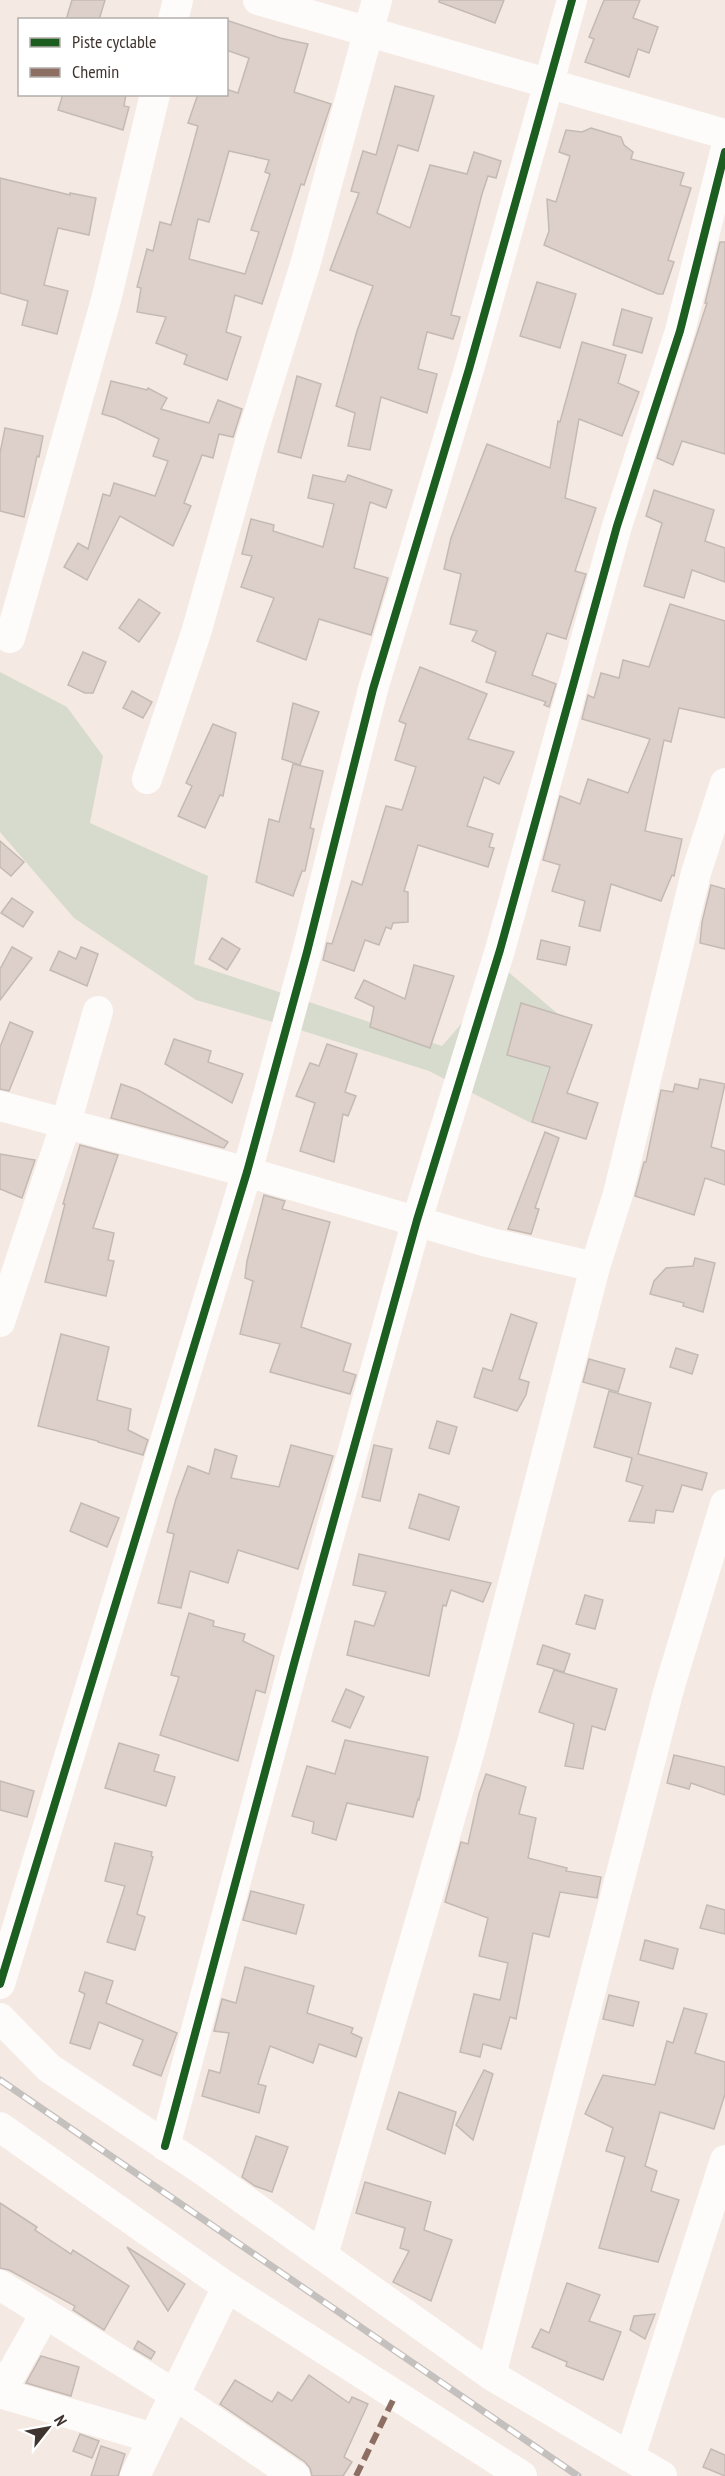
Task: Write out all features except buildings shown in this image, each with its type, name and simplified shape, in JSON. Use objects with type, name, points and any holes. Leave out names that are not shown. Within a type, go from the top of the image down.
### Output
[{"type":"street","points":[[174,18],[178,0]]},
{"type":"street","points":[[258,0],[725,134]]},
{"type":"street","points":[[147,779],[196,633],[251,438],[305,265],[377,0]]},
{"type":"street","points":[[0,1984],[247,1172],[307,952],[373,689],[438,476],[572,0]]},
{"type":"street","points":[[10,638],[106,300],[155,96]]},
{"type":"street","points":[[165,2146],[295,1660],[417,1220],[500,950],[617,526],[680,331],[725,152]]},
{"type":"street","points":[[323,2255],[472,1743],[595,1267],[618,1194],[696,873],[725,783]]},
{"type":"street","points":[[0,1322],[66,1123],[98,1011]]},
{"type":"street","points":[[0,1106],[247,1172],[491,1243],[595,1267]]},
{"type":"street","points":[[491,2375],[669,1689],[725,1504]]},
{"type":"street","points":[[0,2018],[50,2068],[201,2169],[491,2375],[663,2476]]},
{"type":"street","points":[[0,2127],[227,2287],[522,2476]]},
{"type":"street","points":[[630,2457],[725,2160]]},
{"type":"street","points":[[0,2285],[174,2394],[295,2476]]},
{"type":"street","points":[[135,2476],[227,2287]]},
{"type":"street","points":[[45,2314],[0,2393],[153,2438]]},
{"type":"shaded area","points":[[0,672],[67,707],[103,756],[90,823],[208,876],[194,964],[442,1046],[507,971],[564,1019],[531,1123],[429,1071],[196,1000],[74,918],[0,832]]},
{"type":"railway","points":[[0,2080],[578,2476]]},
{"type":"marked path","points":[[356,2476],[395,2396]]},
{"type":"cycle path","points":[[0,1984],[247,1172],[307,952],[373,689],[469,369],[572,0]]},
{"type":"cycle path","points":[[165,2146],[295,1660],[417,1220],[500,950],[617,526],[680,331],[725,152]]}]
